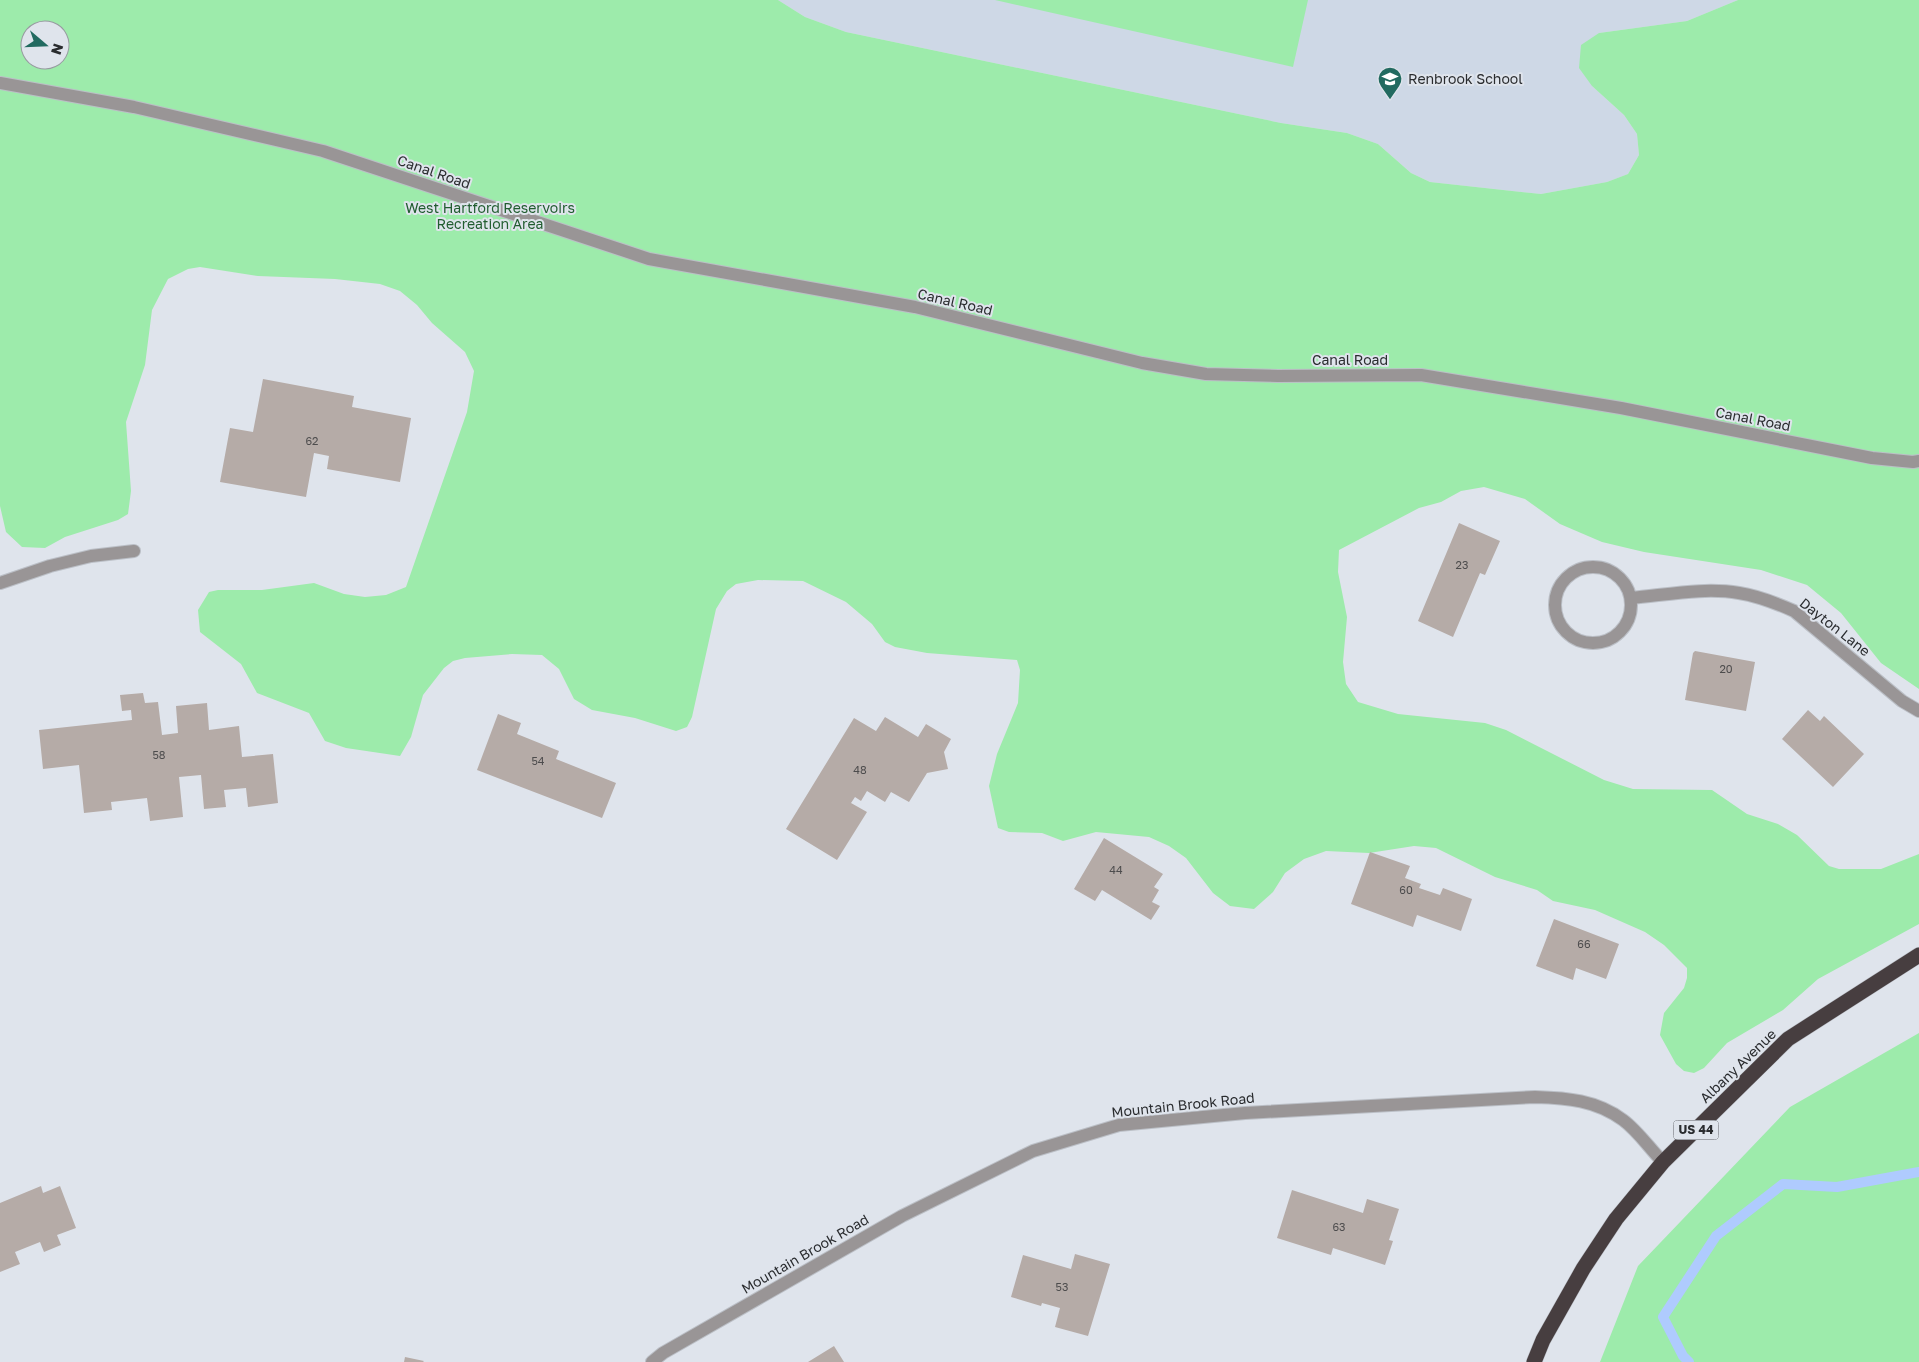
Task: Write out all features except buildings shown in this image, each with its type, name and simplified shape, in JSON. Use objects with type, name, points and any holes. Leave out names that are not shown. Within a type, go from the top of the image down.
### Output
[{"type":"highway","name":"Albany Avenue","points":[[1534,1362],[1543,1340],[1583,1269],[1616,1219],[1662,1162],[1788,1039],[1919,955]]},
{"type":"street","name":"Canal Road","points":[[0,83],[134,107],[323,151],[649,259],[916,308],[1142,363],[1206,374],[1278,376],[1421,375],[1621,408],[1872,458],[1919,461]]},
{"type":"street","points":[[0,583],[50,566],[91,556],[134,551]]},
{"type":"street","points":[[1594,567],[1607,569],[1618,576],[1626,586],[1631,598],[1628,622],[1621,632],[1611,639],[1599,643],[1587,643],[1576,639],[1566,632],[1559,622],[1555,610],[1556,597],[1561,585],[1570,575],[1581,569],[1594,567]]},
{"type":"street","name":"Dayton Lane","points":[[1631,598],[1701,591],[1738,592],[1772,602],[1794,611],[1902,701],[1919,711]]},
{"type":"street","name":"Mountain Brook Road","points":[[652,1362],[663,1353],[902,1216],[1033,1151],[1119,1125],[1245,1113],[1535,1097],[1567,1098],[1591,1103],[1624,1120],[1662,1162]]},
{"type":"shaded area","name":"Renbrook School","points":[[778,0],[1738,0],[1687,21],[1599,33],[1592,86],[1624,115],[1637,134],[1639,155],[1628,174],[1607,182],[1541,194],[1430,182],[1411,173],[1378,144],[1347,133],[1281,123],[846,32],[805,17]]},
{"type":"green space","name":"West Hartford Reservoirs Recreation Area","points":[[0,0],[778,0],[805,17],[846,32],[1281,123],[1347,133],[1378,144],[1411,173],[1430,182],[1541,194],[1607,182],[1628,174],[1639,155],[1637,134],[1624,115],[1592,86],[1579,68],[1581,45],[1599,33],[1687,21],[1738,0],[1919,0],[1919,689],[1881,663],[1841,613],[1807,585],[1761,570],[1644,552],[1602,542],[1560,524],[1525,499],[1484,487],[1461,491],[1441,502],[1419,508],[1339,550],[1338,572],[1347,617],[1343,662],[1346,684],[1358,702],[1398,714],[1485,723],[1506,730],[1604,780],[1633,789],[1712,790],[1747,814],[1778,824],[1797,835],[1829,866],[1839,869],[1881,869],[1919,854],[1919,924],[1818,979],[1783,1010],[1727,1043],[1704,1068],[1694,1073],[1684,1071],[1676,1064],[1660,1035],[1664,1013],[1684,988],[1687,978],[1687,968],[1664,945],[1645,932],[1595,910],[1553,901],[1537,890],[1495,877],[1436,848],[1414,846],[1369,853],[1326,851],[1304,859],[1285,873],[1273,892],[1254,909],[1230,906],[1213,893],[1186,858],[1169,846],[1149,837],[1096,832],[1063,841],[1042,833],[1009,832],[998,828],[989,786],[997,754],[1018,703],[1020,670],[1017,660],[927,653],[895,647],[885,642],[872,624],[846,602],[803,581],[758,580],[736,584],[727,591],[716,609],[692,717],[687,727],[676,731],[635,718],[592,710],[574,699],[559,669],[542,655],[512,654],[465,658],[453,661],[444,668],[423,695],[411,737],[400,756],[346,748],[325,741],[309,713],[257,693],[241,664],[200,632],[198,610],[209,592],[218,590],[262,590],[314,583],[344,594],[365,597],[386,595],[406,587],[467,412],[474,371],[465,352],[432,323],[417,305],[400,291],[380,284],[335,279],[258,276],[200,267],[188,269],[168,279],[152,310],[145,365],[126,422],[131,491],[128,514],[118,520],[65,537],[45,548],[22,547],[6,532],[0,506]]},
{"type":"green space","points":[[995,0],[1308,0],[1293,67]]},
{"type":"green space","points":[[1919,1033],[1919,1362],[1600,1362],[1638,1266],[1790,1107]]},
{"type":"waterway","points":[[1689,1362],[1683,1356],[1663,1317],[1716,1236],[1783,1184],[1837,1187],[1919,1172]]},
{"type":"place","name":"Renbrook School","points":[[1390,100]]}]
